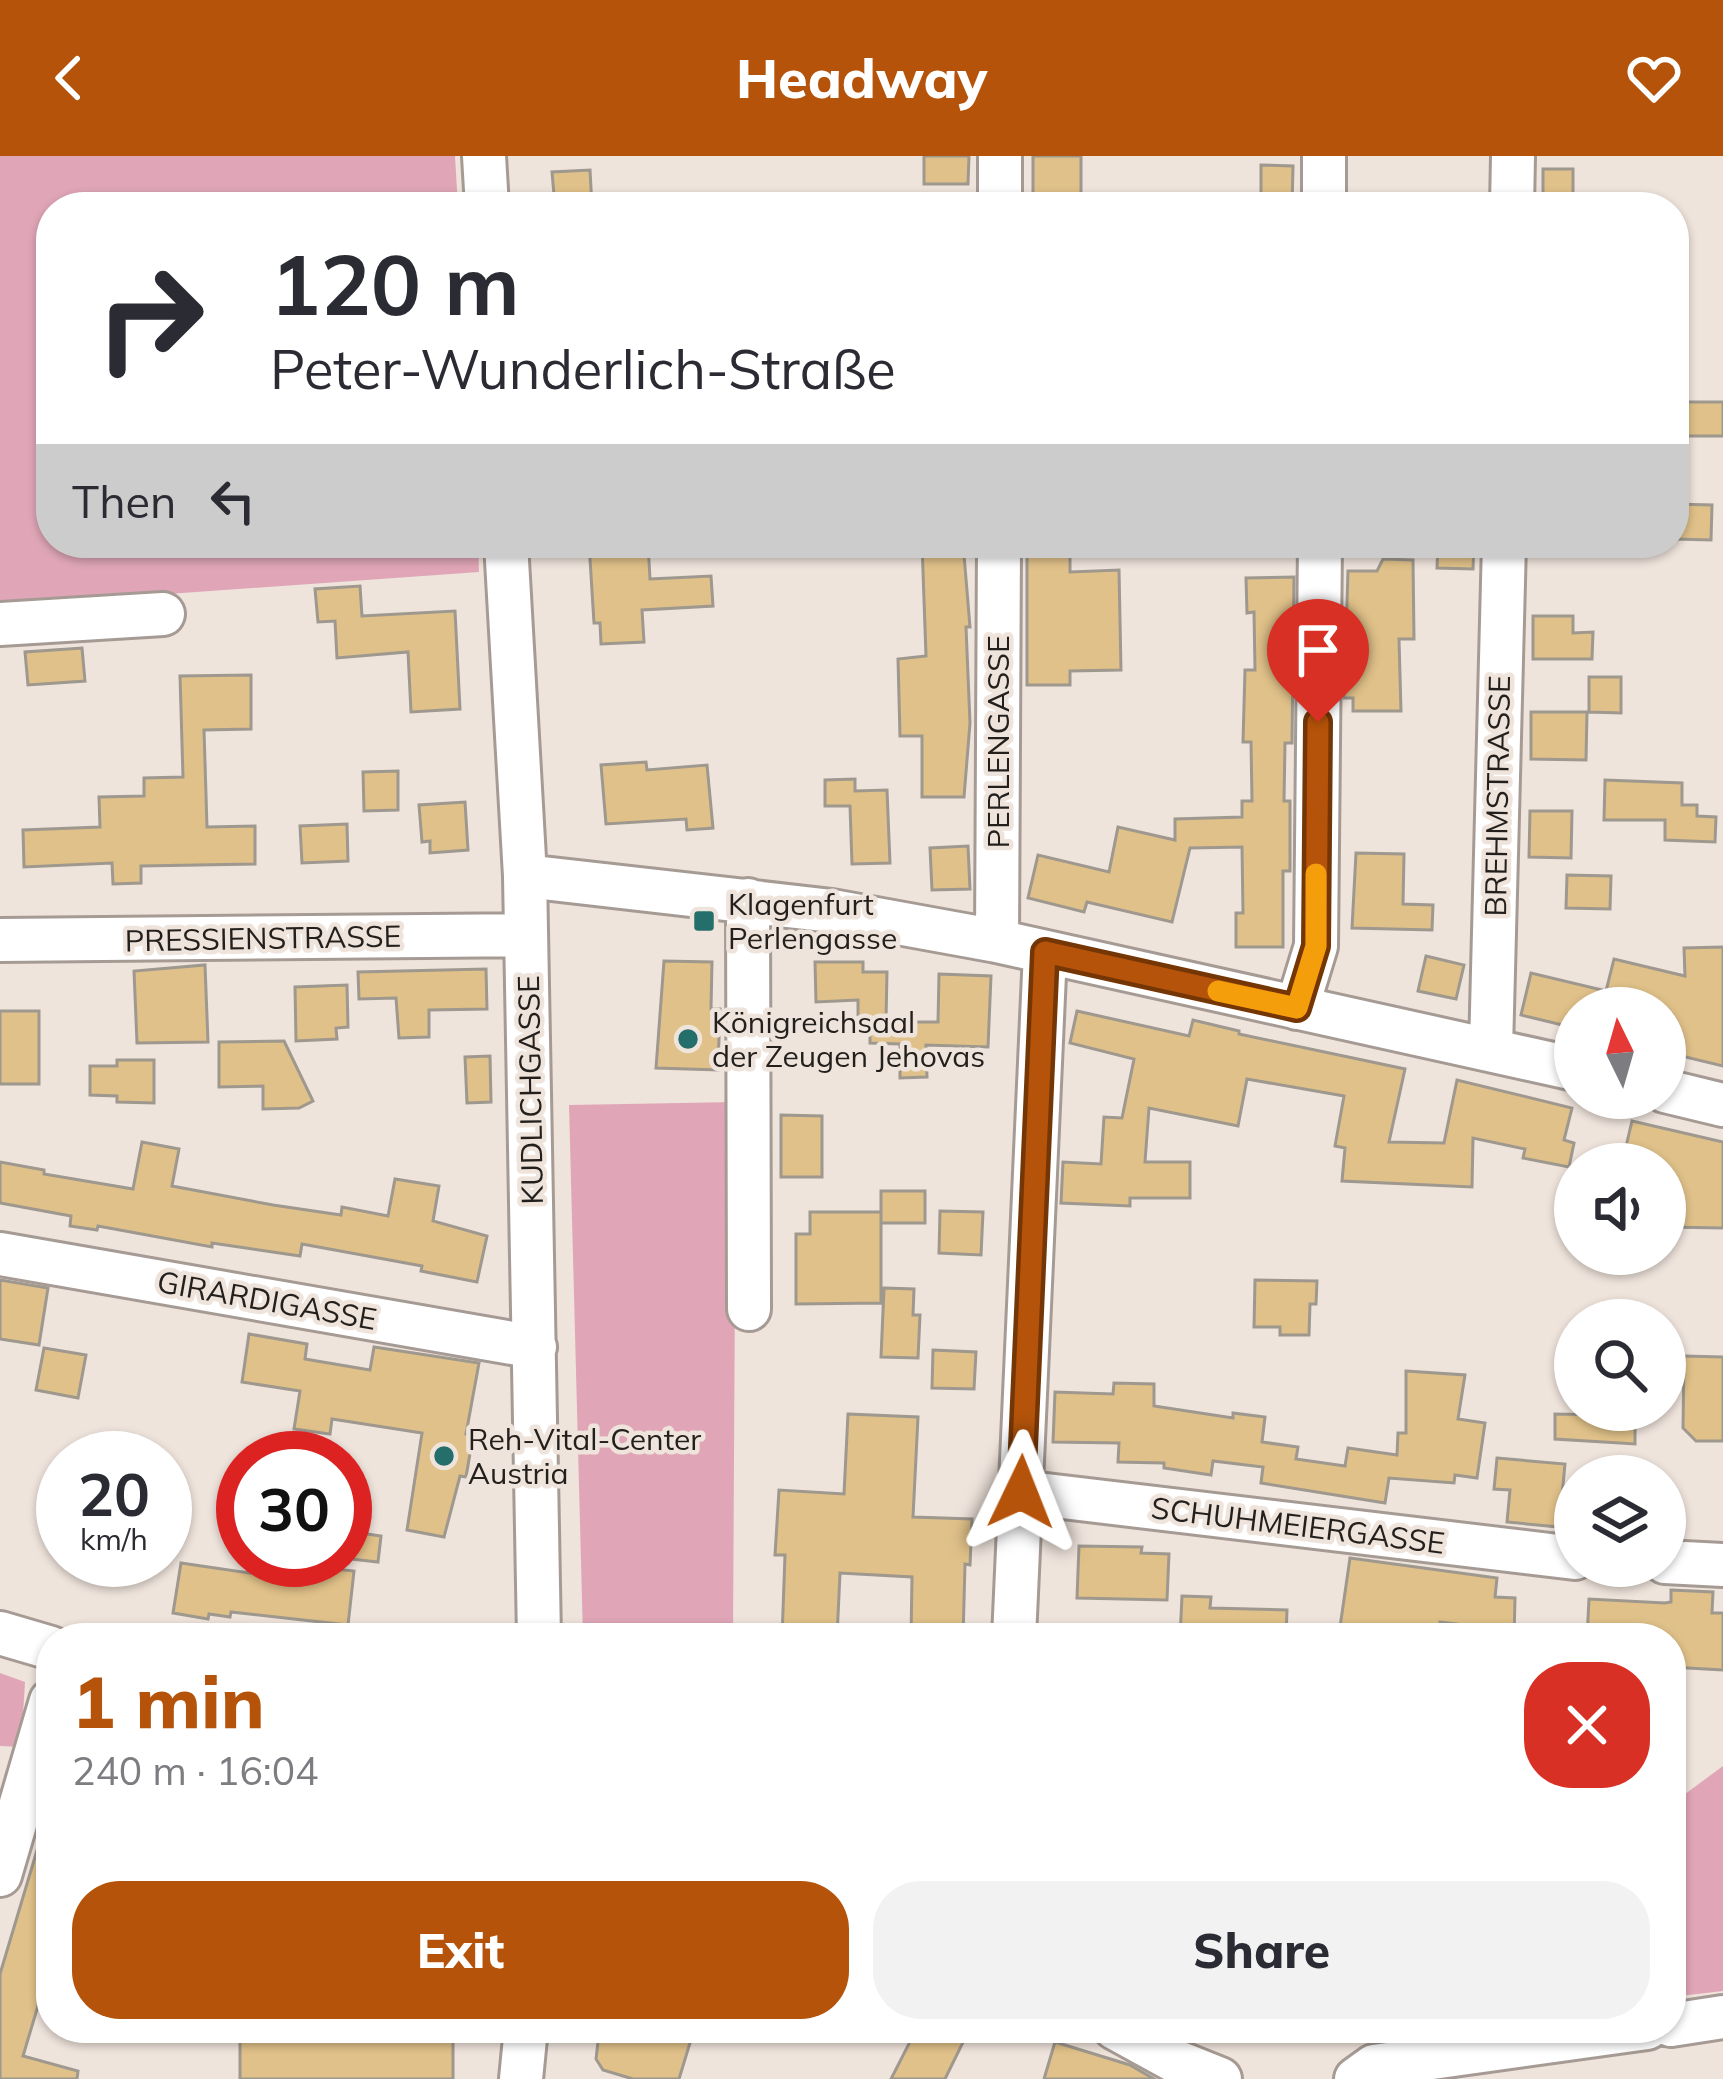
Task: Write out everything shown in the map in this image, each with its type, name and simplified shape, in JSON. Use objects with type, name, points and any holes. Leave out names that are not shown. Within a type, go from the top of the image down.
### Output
[{"type":"street","points":[[484,156],[486,192]]},
{"type":"street","points":[[1000,156],[1000,192]]},
{"type":"street","points":[[1324,156],[1324,192]]},
{"type":"street","points":[[1512,192],[1513,156]]},
{"type":"street","name":"KUDLICHGASSE","points":[[507,558],[525,876],[539,1623]]},
{"type":"street","name":"PERLENGASSE","points":[[997,941],[999,558]]},
{"type":"street","points":[[1297,1008],[1316,946],[1320,558]]},
{"type":"street","name":"BREHMSTRASSE","points":[[1491,1049],[1504,558]]},
{"type":"street","points":[[0,625],[163,614]]},
{"type":"street","points":[[525,876],[748,900],[997,941],[1554,1065]]},
{"type":"street","points":[[748,900],[749,1309]]},
{"type":"street","name":"PRESSIENSTRASSE","points":[[0,940],[526,935]]},
{"type":"street","points":[[1015,1623],[1045,952]]},
{"type":"street","points":[[1686,1096],[1723,1105]]},
{"type":"street","name":"GIRARDIGASSE","points":[[0,1254],[535,1347]]},
{"type":"street","name":"SCHUHMEIERGASSE","points":[[1021,1492],[1554,1555]]},
{"type":"street","points":[[1686,1563],[1723,1565]]},
{"type":"street","points":[[0,1633],[36,1644]]},
{"type":"street","points":[[0,1875],[36,1752]]},
{"type":"street","points":[[1686,2023],[1723,2018]]},
{"type":"street","points":[[521,2079],[525,2043]]},
{"type":"street","points":[[1135,2043],[1172,2070],[1220,2079]]},
{"type":"street","points":[[1356,2079],[1374,2066],[1539,2043]]},
{"type":"shaded area","points":[[0,156],[455,156],[457,192],[36,192],[36,558],[479,558],[479,572],[0,606]]},
{"type":"shaded area","points":[[736,1102],[733,1623],[583,1623],[569,1105]]},
{"type":"shaded area","points":[[0,1673],[25,1682],[21,1747],[0,1746]]},
{"type":"shaded area","points":[[1723,1766],[1723,1991],[1686,1995],[1686,1793]]},
{"type":"building","points":[[924,156],[969,156],[968,184],[924,184]]},
{"type":"building","points":[[1033,156],[1081,156],[1081,192],[1033,192]]},
{"type":"building","points":[[1261,165],[1293,166],[1292,192],[1261,192]]},
{"type":"building","points":[[1543,169],[1573,169],[1573,192],[1543,192]]},
{"type":"building","points":[[590,170],[591,192],[554,192],[552,172]]},
{"type":"building","points":[[1689,402],[1723,402],[1723,436],[1689,436]]},
{"type":"building","points":[[1689,504],[1712,505],[1711,540],[1689,539]]},
{"type":"building","points":[[590,558],[649,558],[650,579],[711,576],[713,606],[642,610],[644,642],[601,644],[600,623],[594,623]]},
{"type":"building","points":[[923,558],[964,558],[970,723],[964,797],[922,797],[922,736],[900,736],[898,659],[926,656]]},
{"type":"building","points":[[1027,558],[1070,558],[1070,572],[1119,570],[1121,670],[1070,671],[1070,685],[1027,685]]},
{"type":"building","points":[[1437,558],[1473,558],[1473,569],[1437,568]]},
{"type":"building","points":[[1383,559],[1413,560],[1414,639],[1399,639],[1401,711],[1353,711],[1353,698],[1344,698],[1348,571],[1377,571]]},
{"type":"building","points":[[1294,577],[1292,743],[1285,743],[1284,801],[1290,801],[1290,871],[1283,871],[1283,947],[1236,947],[1236,913],[1243,913],[1242,847],[1190,848],[1172,922],[1087,902],[1084,912],[1028,898],[1038,855],[1109,872],[1118,827],[1175,840],[1175,819],[1242,817],[1242,801],[1252,801],[1251,742],[1243,742],[1245,670],[1255,670],[1254,612],[1247,613],[1246,578]]},
{"type":"building","points":[[360,586],[362,616],[455,611],[460,709],[411,712],[408,652],[337,658],[335,621],[318,622],[315,589]]},
{"type":"building","points":[[1533,616],[1573,616],[1573,633],[1593,632],[1592,659],[1533,659]]},
{"type":"building","points":[[82,648],[85,681],[28,685],[25,652]]},
{"type":"building","points":[[251,675],[251,729],[204,730],[207,827],[255,826],[255,864],[141,866],[141,883],[113,884],[112,863],[24,867],[23,830],[100,827],[99,797],[144,796],[144,778],[183,777],[180,676]]},
{"type":"building","points":[[1589,677],[1621,677],[1621,713],[1589,712]]},
{"type":"building","points":[[1531,712],[1587,712],[1586,760],[1531,759]]},
{"type":"building","points":[[646,762],[647,770],[707,765],[713,828],[687,830],[686,819],[606,824],[601,765]]},
{"type":"building","points":[[398,771],[398,810],[364,811],[363,772]]},
{"type":"building","points":[[855,779],[855,791],[887,790],[890,863],[852,864],[850,806],[825,806],[825,780]]},
{"type":"building","points":[[1605,780],[1682,783],[1682,805],[1697,805],[1697,816],[1716,817],[1715,842],[1665,840],[1665,820],[1604,820]]},
{"type":"building","points":[[465,802],[468,850],[430,853],[430,841],[422,842],[419,805]]},
{"type":"building","points":[[1530,811],[1572,811],[1571,858],[1529,857]]},
{"type":"building","points":[[347,824],[348,861],[302,863],[300,826]]},
{"type":"building","points":[[968,846],[970,889],[932,890],[930,848]]},
{"type":"building","points":[[1356,853],[1404,854],[1403,904],[1433,905],[1432,930],[1352,928]]},
{"type":"building","points":[[1567,875],[1611,876],[1610,909],[1566,908]]},
{"type":"building","points":[[1723,947],[1723,1066],[1686,1057],[1686,987],[1607,987],[1614,959],[1685,976],[1684,948]]},
{"type":"building","points":[[1426,956],[1464,965],[1456,999],[1418,991]]},
{"type":"building","name":"Königreichsaal der Zeugen Jehovas","points":[[664,961],[712,962],[711,1009],[720,1009],[718,1070],[656,1068]]},
{"type":"building","points":[[815,962],[863,962],[863,972],[887,972],[886,1021],[858,1021],[858,1000],[816,1002]]},
{"type":"building","points":[[205,965],[208,1042],[137,1043],[134,971]]},
{"type":"building","points":[[486,969],[487,1009],[429,1010],[429,1037],[399,1038],[396,998],[359,999],[358,972]]},
{"type":"building","points":[[1531,973],[1589,987],[1554,987],[1554,1023],[1521,1015]]},
{"type":"building","points":[[939,974],[991,976],[988,1047],[926,1045],[927,1077],[900,1078],[900,1044],[870,1043],[870,1022],[938,1022]]},
{"type":"building","points":[[347,985],[348,1027],[336,1028],[337,1039],[296,1041],[295,987]]},
{"type":"building","points":[[0,1011],[39,1011],[39,1084],[0,1084]]},
{"type":"building","points":[[1077,1011],[1189,1036],[1193,1020],[1405,1069],[1389,1142],[1444,1143],[1457,1080],[1554,1104],[1554,1119],[1569,1119],[1564,1140],[1574,1143],[1554,1143],[1554,1164],[1523,1158],[1525,1149],[1473,1138],[1472,1187],[1342,1181],[1345,1148],[1335,1146],[1344,1096],[1247,1079],[1238,1126],[1149,1108],[1145,1162],[1190,1162],[1190,1198],[1130,1198],[1130,1206],[1061,1203],[1063,1162],[1101,1164],[1104,1117],[1122,1118],[1134,1059],[1070,1043]]},
{"type":"building","points":[[284,1041],[313,1101],[299,1108],[263,1109],[263,1086],[219,1087],[219,1042]]},
{"type":"building","points":[[490,1056],[491,1102],[467,1103],[465,1057]]},
{"type":"building","points":[[117,1060],[154,1060],[154,1103],[90,1095],[90,1066],[117,1066]]},
{"type":"building","points":[[781,1115],[822,1116],[822,1177],[781,1177]]},
{"type":"building","points":[[1632,1121],[1723,1142],[1723,1228],[1686,1227],[1686,1143],[1627,1143]]},
{"type":"building","points":[[142,1142],[179,1149],[172,1186],[273,1205],[341,1215],[342,1207],[388,1216],[395,1179],[439,1186],[433,1221],[487,1236],[477,1282],[421,1271],[422,1266],[302,1244],[300,1256],[212,1243],[212,1247],[98,1226],[97,1230],[70,1226],[71,1216],[0,1203],[0,1162],[133,1189]]},
{"type":"building","points":[[881,1191],[925,1191],[925,1223],[881,1223]]},
{"type":"building","points":[[940,1211],[983,1212],[981,1255],[939,1253]]},
{"type":"building","points":[[810,1212],[881,1212],[881,1303],[796,1304],[796,1234],[810,1234]]},
{"type":"building","points":[[0,1280],[48,1288],[39,1345],[0,1339]]},
{"type":"building","points":[[1255,1280],[1317,1281],[1309,1335],[1280,1335],[1280,1327],[1254,1327]]},
{"type":"building","points":[[884,1288],[914,1289],[913,1315],[920,1315],[918,1358],[881,1357]]},
{"type":"building","points":[[249,1334],[307,1344],[305,1359],[370,1370],[374,1347],[479,1363],[466,1434],[473,1436],[466,1477],[460,1476],[444,1537],[407,1530],[422,1433],[332,1419],[330,1431],[294,1429],[300,1391],[242,1382]]},
{"type":"building","points":[[44,1348],[86,1355],[78,1398],[36,1390]]},
{"type":"building","points":[[933,1350],[976,1352],[974,1389],[932,1388]]},
{"type":"building","points":[[1686,1356],[1723,1357],[1723,1441],[1696,1441],[1686,1431]]},
{"type":"building","points":[[1406,1371],[1465,1375],[1458,1419],[1485,1423],[1477,1478],[1455,1475],[1454,1483],[1389,1478],[1385,1503],[1261,1483],[1263,1467],[1213,1461],[1211,1475],[1164,1468],[1164,1463],[1118,1462],[1119,1443],[1053,1442],[1055,1392],[1113,1394],[1114,1383],[1154,1384],[1154,1406],[1233,1418],[1233,1413],[1265,1417],[1262,1442],[1298,1447],[1296,1459],[1345,1466],[1348,1448],[1397,1455],[1398,1433],[1406,1433]]},
{"type":"building","points":[[848,1414],[918,1417],[913,1517],[972,1519],[963,1623],[911,1623],[912,1577],[840,1573],[838,1623],[783,1623],[785,1555],[775,1555],[779,1490],[844,1494]]},
{"type":"building","points":[[1555,1431],[1635,1431],[1635,1444],[1555,1439]]},
{"type":"building","points":[[1497,1458],[1554,1463],[1554,1527],[1507,1522],[1510,1490],[1494,1489]]},
{"type":"building","points":[[372,1535],[381,1536],[378,1562],[372,1561]]},
{"type":"building","points":[[1079,1546],[1142,1547],[1141,1553],[1169,1554],[1167,1600],[1077,1598]]},
{"type":"building","points":[[1350,1558],[1497,1578],[1495,1597],[1515,1598],[1514,1623],[1341,1623]]},
{"type":"building","points":[[192,1565],[216,1568],[216,1587],[352,1587],[348,1623],[231,1612],[230,1617],[209,1614],[208,1619],[173,1613],[177,1587],[192,1587]]},
{"type":"building","points":[[1671,1590],[1713,1592],[1712,1613],[1723,1613],[1723,1670],[1686,1668],[1686,1623],[1588,1623],[1589,1599],[1671,1602]]},
{"type":"building","points":[[1182,1596],[1211,1597],[1210,1608],[1287,1610],[1287,1623],[1181,1623]]},
{"type":"building","points":[[36,1854],[36,2012],[23,2056],[78,2071],[77,2079],[0,2079],[0,1974]]},
{"type":"building","points":[[240,2043],[453,2043],[453,2079],[240,2079]]},
{"type":"building","points":[[598,2043],[690,2043],[679,2079],[633,2079],[603,2070],[596,2059]]},
{"type":"building","points":[[909,2043],[963,2043],[945,2079],[891,2079]]},
{"type":"building","points":[[1058,2043],[1130,2065],[1154,2079],[1044,2079]]},
{"type":"slow traffic","points":[[1218,991],[1297,1008],[1316,946],[1316,874]]},
{"type":"place","name":"Klagenfurt Perlengasse","points":[[704,921]]},
{"type":"place","name":"Königreichsaal der Zeugen Jehovas","points":[[688,1039]]},
{"type":"place","name":"Reh-Vital-Center Austria","points":[[444,1456]]},
{"type":"route","points":[[1021,1492],[1045,952],[1297,1008],[1316,946],[1318,722]]}]
